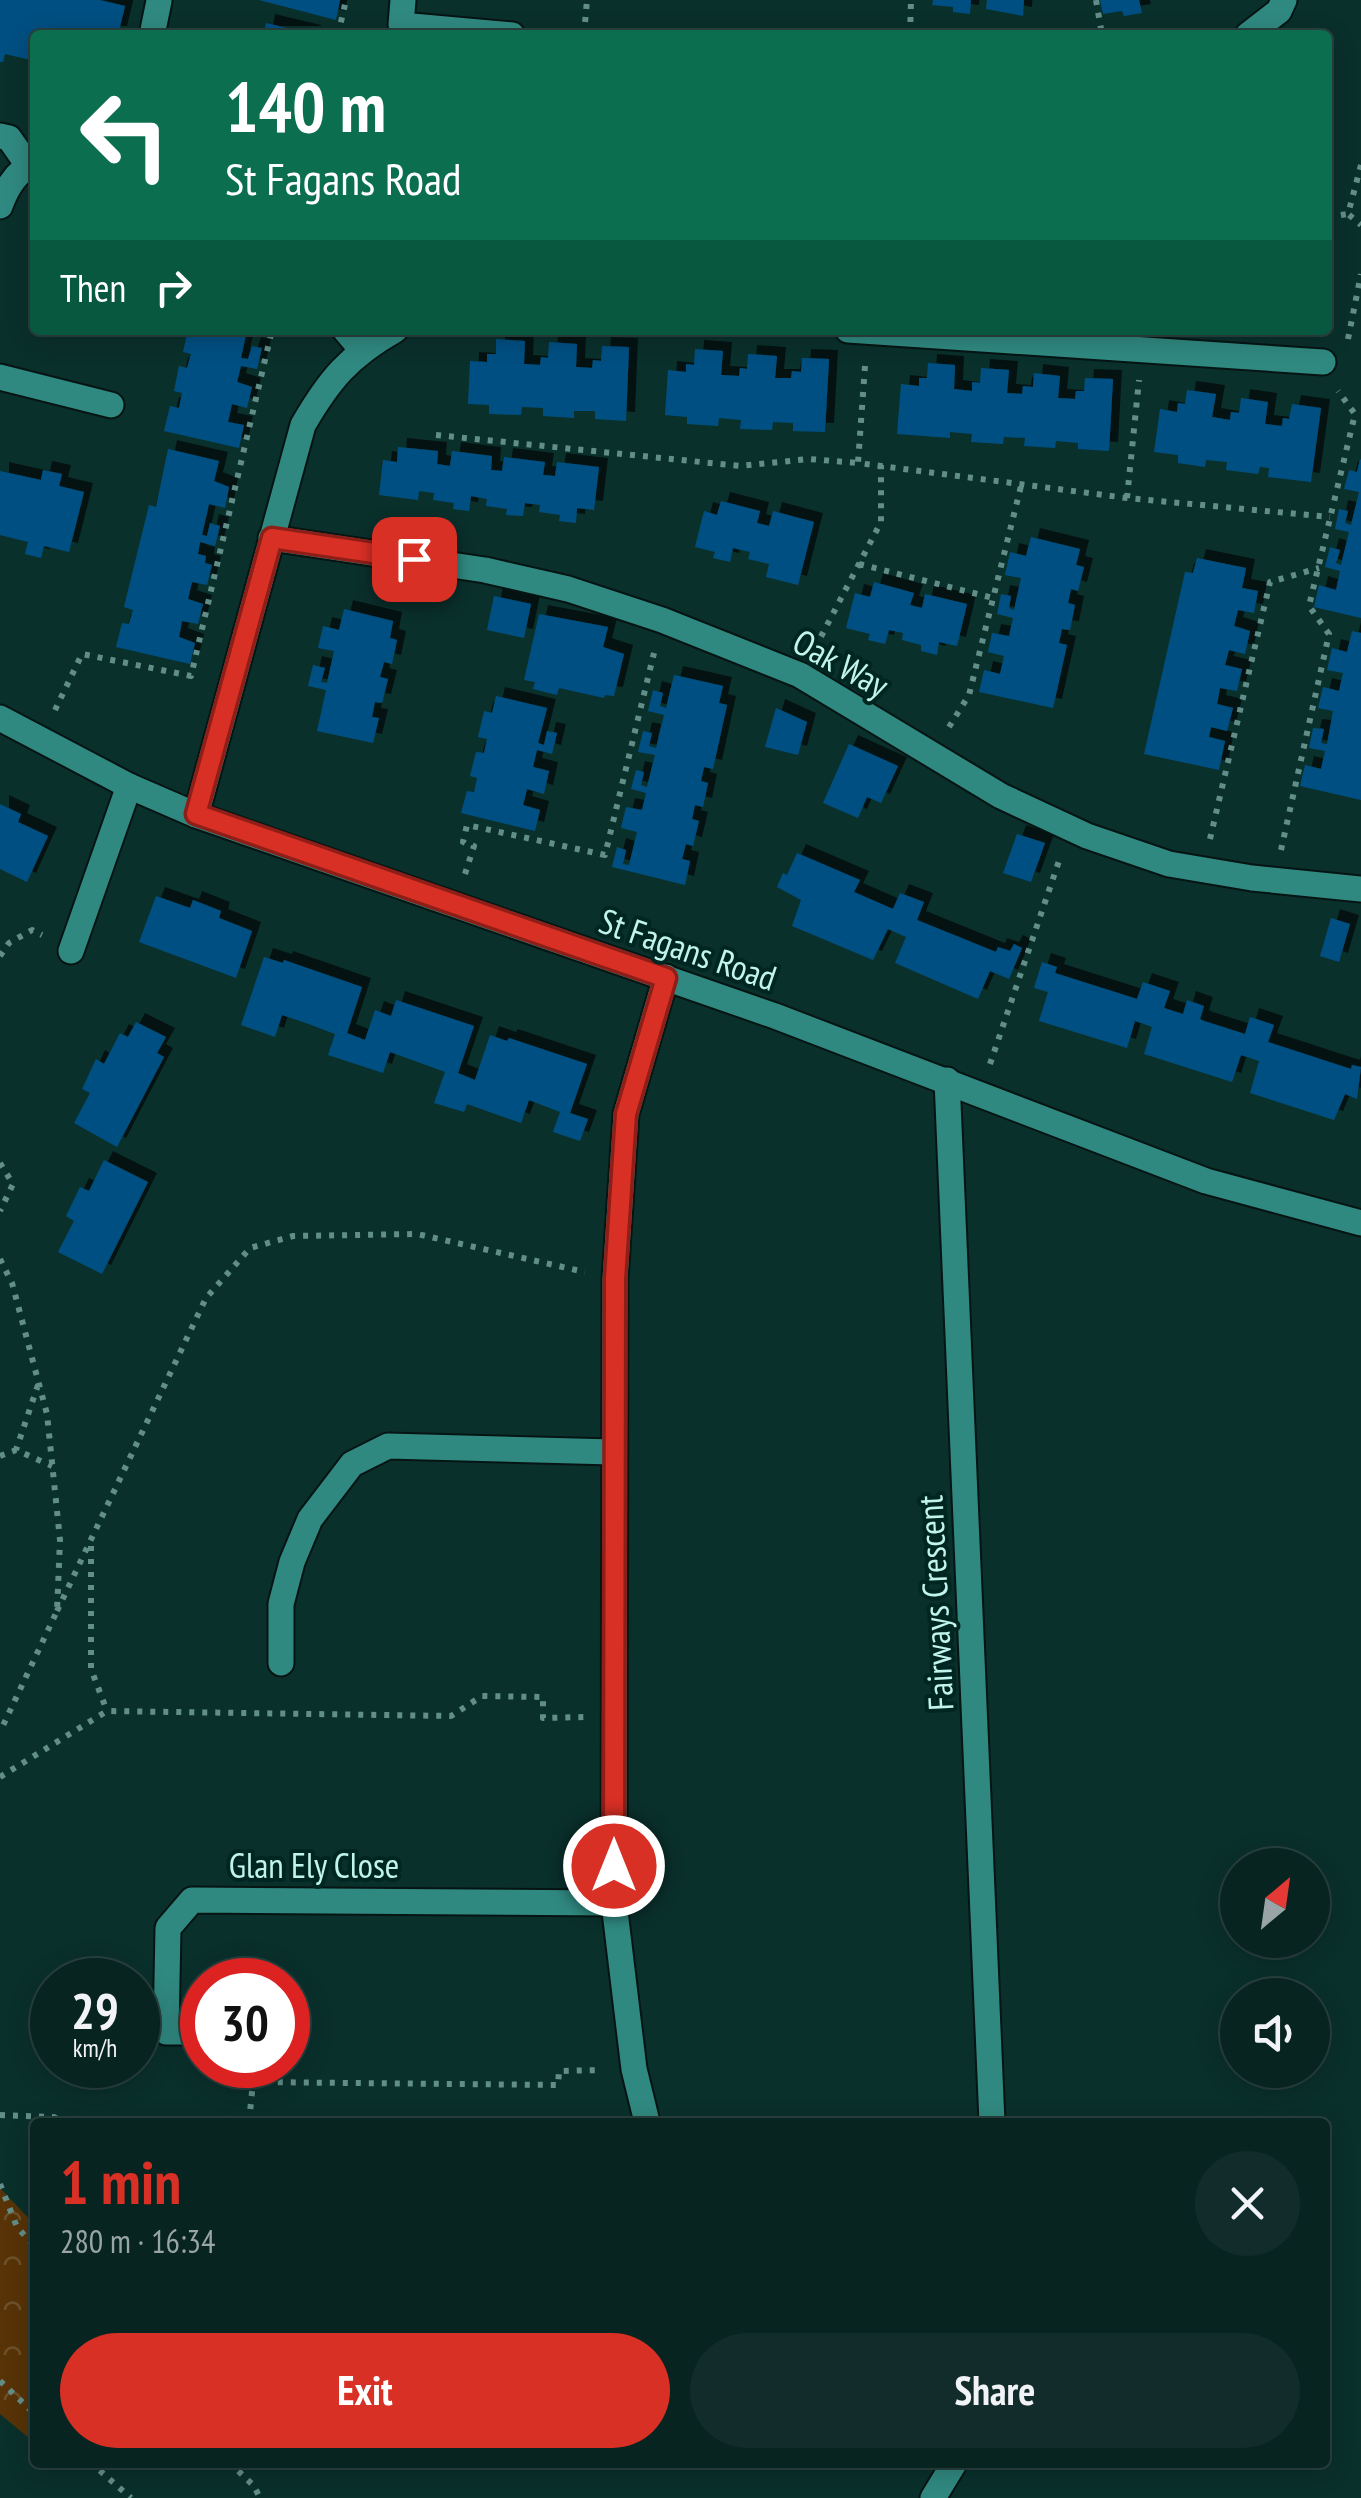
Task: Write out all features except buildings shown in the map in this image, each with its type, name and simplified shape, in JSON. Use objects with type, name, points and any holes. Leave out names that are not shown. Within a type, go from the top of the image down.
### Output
[{"type":"street","points":[[404,0],[401,25],[456,30]]},
{"type":"street","points":[[1254,30],[1279,11],[1284,0]]},
{"type":"street","points":[[153,30],[160,1]]},
{"type":"street","points":[[0,136],[9,138],[30,162]]},
{"type":"street","points":[[0,206],[6,189],[30,166]]},
{"type":"street","points":[[915,335],[1332,369]]},
{"type":"street","points":[[196,814],[303,425],[339,370],[353,340]]},
{"type":"street","points":[[0,377],[111,406]]},
{"type":"street","name":"Oak Way","points":[[272,538],[485,570],[568,589],[662,620],[800,675],[1001,796],[1070,828],[1169,864],[1274,881],[1361,888]]},
{"type":"street","name":"St Fagans Road","points":[[0,718],[129,786],[196,814],[947,1080],[1206,1181],[1361,1224]]},
{"type":"street","points":[[71,952],[129,786]]},
{"type":"street","points":[[646,2118],[634,2069],[614,1903],[615,1279],[626,1114],[666,978]]},
{"type":"street","name":"Fairways Crescent","points":[[947,1080],[992,2118]]},
{"type":"street","points":[[280,1663],[280,1604],[292,1562],[310,1519],[352,1464],[388,1446],[613,1452]]},
{"type":"street","name":"Glan Ely Close","points":[[180,2032],[166,2032],[168,1928],[192,1900],[614,1903]]},
{"type":"street","points":[[933,2498],[950,2468]]},
{"type":"path","points":[[339,30],[346,0]]},
{"type":"path","points":[[584,30],[586,0]]},
{"type":"path","points":[[910,30],[911,0]]},
{"type":"path","points":[[1096,0],[1101,30]]},
{"type":"path","points":[[1348,214],[1361,165]]},
{"type":"path","points":[[1332,216],[1348,214],[1361,225]]},
{"type":"path","points":[[1347,344],[1361,274]]},
{"type":"path","points":[[40,741],[82,654],[191,676],[271,335]]},
{"type":"path","points":[[858,335],[858,463]]},
{"type":"path","points":[[1126,498],[1142,351]]},
{"type":"path","points":[[1274,881],[1329,634],[1309,606],[1355,414],[1338,392],[1332,369]]},
{"type":"path","points":[[436,435],[740,466],[809,459],[881,465],[1126,498],[1330,516]]},
{"type":"path","points":[[800,675],[881,522],[881,465]]},
{"type":"path","points":[[932,755],[969,695],[1021,486]]},
{"type":"path","points":[[859,564],[993,598]]},
{"type":"path","points":[[1203,870],[1270,582],[1319,568]]},
{"type":"path","points":[[456,904],[474,846],[463,842],[467,825],[604,856],[662,620]]},
{"type":"path","points":[[980,1094],[1070,828]]},
{"type":"path","points":[[0,956],[9,943],[32,930]]},
{"type":"path","points":[[0,1163],[13,1184],[0,1211]]},
{"type":"path","points":[[0,1732],[206,1298],[250,1248],[293,1236],[417,1234],[615,1279]]},
{"type":"path","points":[[0,1259],[12,1283],[47,1414],[60,1540],[57,1610]]},
{"type":"path","points":[[16,1450],[39,1384]]},
{"type":"path","points":[[0,1456],[16,1450],[52,1466]]},
{"type":"path","points":[[91,1543],[91,1669],[107,1712]]},
{"type":"path","points":[[0,1777],[107,1712],[451,1716],[482,1696],[544,1697],[543,1718],[614,1717]]},
{"type":"path","points":[[249,2118],[252,2082],[558,2085],[558,2070],[634,2069]]},
{"type":"path","points":[[0,2115],[56,2118]]},
{"type":"path","points":[[0,2184],[17,2227],[30,2242]]},
{"type":"path","points":[[0,2382],[30,2409]]},
{"type":"path","points":[[97,2468],[131,2498]]},
{"type":"path","points":[[236,2468],[260,2498]]},
{"type":"green space","points":[[0,2188],[30,2220],[30,2439],[0,2414]]},
{"type":"route","points":[[414,559],[272,538],[196,814],[666,978],[626,1114],[615,1279],[614,1866]]}]
